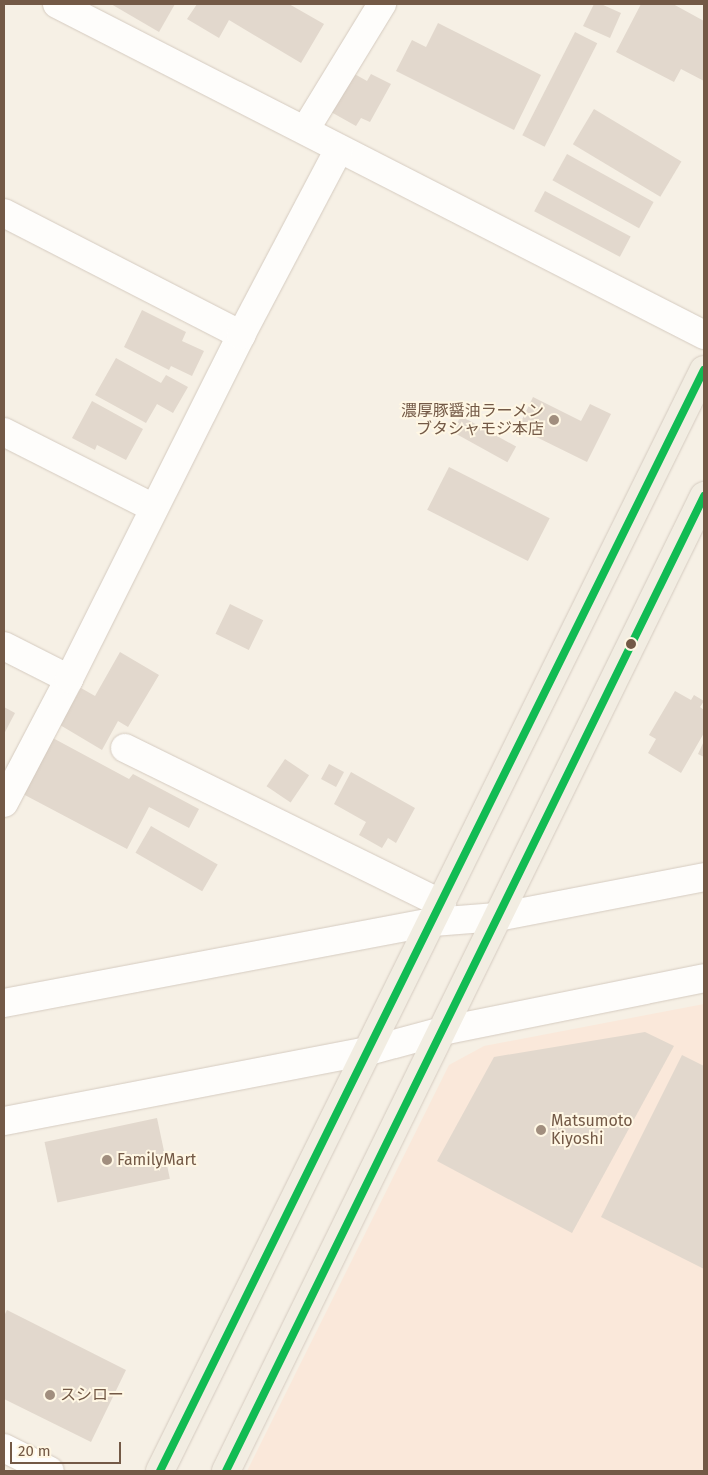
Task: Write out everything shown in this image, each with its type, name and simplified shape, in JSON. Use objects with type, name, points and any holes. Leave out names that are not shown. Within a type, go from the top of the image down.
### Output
[{"type":"main road","points":[[160,1471],[370,1051],[704,370]]},
{"type":"main road","points":[[226,1471],[704,496]]},
{"type":"street","points":[[57,4],[704,334]]},
{"type":"street","points":[[305,130],[382,4]]},
{"type":"street","points":[[4,803],[69,679],[241,334],[339,149]]},
{"type":"street","points":[[4,213],[241,334]]},
{"type":"street","points":[[4,432],[154,508]]},
{"type":"street","points":[[4,646],[69,679]]},
{"type":"street","points":[[125,748],[437,913]]},
{"type":"street","points":[[4,1003],[437,913],[497,917],[704,877]]},
{"type":"street","points":[[4,1121],[370,1051],[442,1031],[704,978]]},
{"type":"street","points":[[4,1448],[50,1471]]},
{"type":"shaded area","points":[[704,1004],[704,1471],[247,1471],[449,1065],[484,1046]]},
{"type":"building","points":[[111,4],[175,4],[159,32]]},
{"type":"building","points":[[197,4],[289,4],[324,24],[301,63],[229,20],[219,38],[187,19]]},
{"type":"building","points":[[594,4],[601,4],[621,13],[610,38],[583,26]]},
{"type":"building","points":[[641,4],[673,4],[704,21],[704,81],[681,69],[674,82],[616,52]]},
{"type":"building","points":[[438,23],[541,75],[514,130],[396,71],[412,40],[426,47]]},
{"type":"building","points":[[575,32],[597,43],[545,147],[522,135]]},
{"type":"building","points":[[351,72],[367,81],[371,74],[391,84],[370,122],[361,118],[356,126],[331,112]]},
{"type":"building","points":[[594,109],[681,162],[660,197],[573,144]]},
{"type":"building","points":[[567,154],[654,202],[639,228],[552,180]]},
{"type":"building","points":[[545,191],[631,237],[620,257],[534,211]]},
{"type":"building","points":[[142,310],[186,332],[182,341],[204,351],[192,376],[171,366],[169,370],[124,347]]},
{"type":"building","points":[[116,358],[161,383],[166,375],[188,387],[173,413],[157,404],[146,423],[95,395]]},
{"type":"building","points":[[533,397],[581,421],[590,404],[611,414],[587,462],[518,428]]},
{"type":"building","points":[[92,401],[143,429],[126,460],[97,445],[95,450],[72,438]]},
{"type":"building","points":[[461,416],[516,447],[507,462],[452,432]]},
{"type":"building","points":[[449,467],[550,518],[528,561],[427,510]]},
{"type":"building","points":[[230,604],[263,620],[249,650],[216,634]]},
{"type":"building","points":[[120,652],[159,675],[128,727],[118,721],[102,750],[60,725],[81,688],[95,696]]},
{"type":"building","points":[[675,691],[691,700],[694,695],[704,701],[700,707],[704,710],[704,733],[681,773],[648,753],[656,739],[649,735]]},
{"type":"building","points":[[4,707],[15,713],[4,734]]},
{"type":"building","points":[[51,737],[129,779],[133,774],[199,809],[189,828],[149,807],[127,849],[21,793]]},
{"type":"building","points":[[704,741],[704,757],[698,754]]},
{"type":"building","points":[[285,759],[309,775],[291,803],[267,786]]},
{"type":"building","points":[[329,764],[344,772],[336,787],[321,779]]},
{"type":"building","points":[[351,772],[415,808],[396,843],[388,838],[382,848],[359,835],[366,822],[334,804]]},
{"type":"building","points":[[151,826],[218,864],[202,891],[136,853]]},
{"type":"building","name":"Matsumoto Kiyoshi","points":[[645,1032],[674,1046],[572,1233],[437,1161],[494,1057]]},
{"type":"building","points":[[682,1055],[704,1066],[704,1269],[601,1217]]},
{"type":"building","name":"FamilyMart","points":[[157,1118],[170,1179],[57,1203],[45,1142]]},
{"type":"building","points":[[7,1310],[126,1370],[91,1442],[4,1399],[4,1316]]},
{"type":"transit line","points":[[160,1471],[704,370]]},
{"type":"transit line","points":[[226,1471],[704,496]]},
{"type":"place","name":"濃厚豚醤油ラーメン ブタシャモジ本店","points":[[554,420]]},
{"type":"place","name":"Matsumoto Kiyoshi","points":[[541,1130]]},
{"type":"place","name":"FamilyMart","points":[[107,1160]]},
{"type":"place","name":"スシロー","points":[[50,1395]]}]
